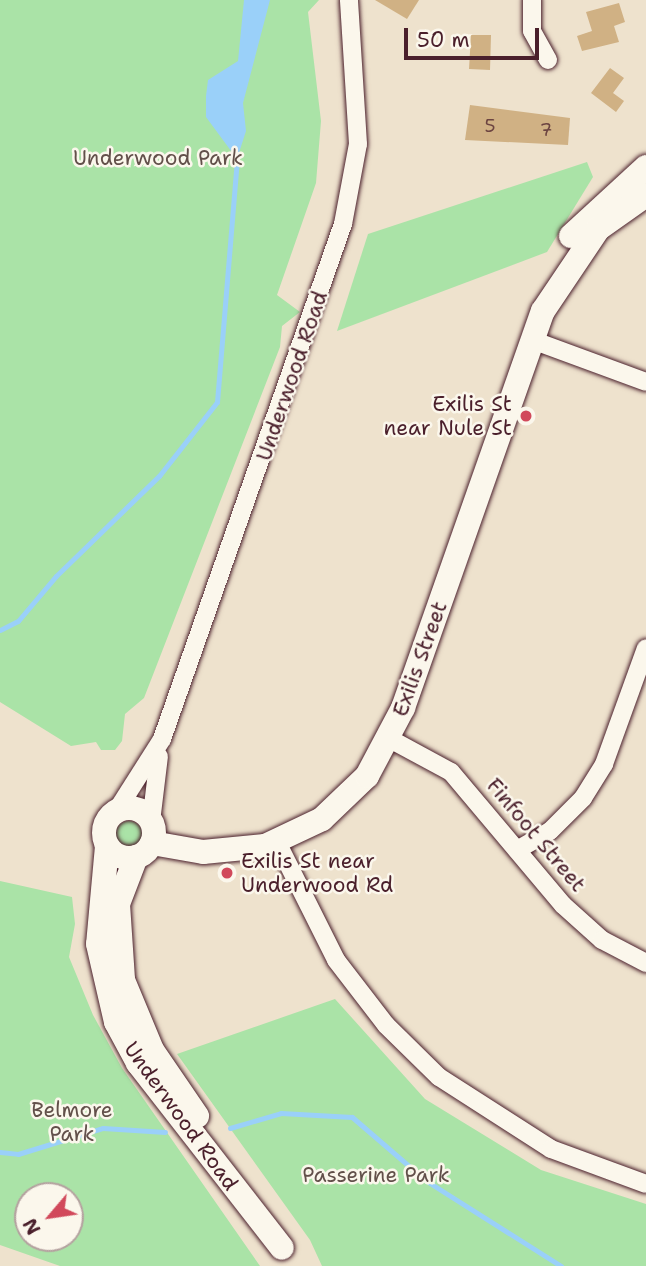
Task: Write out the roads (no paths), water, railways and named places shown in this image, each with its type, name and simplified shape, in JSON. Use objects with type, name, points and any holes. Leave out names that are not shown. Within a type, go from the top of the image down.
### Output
[{"type":"street","name":"Underwood Road","points":[[286,1257],[134,1012],[115,936],[118,904],[146,841],[162,739],[343,224],[358,144],[349,0]]},
{"type":"street","points":[[531,0],[532,31],[548,60]]},
{"type":"street","name":"Exilis Street","points":[[543,311],[543,296],[575,231],[646,167]]},
{"type":"street","name":"Exilis Street","points":[[146,841],[219,852],[277,842],[337,808],[390,739],[543,311],[598,229],[646,195]]},
{"type":"street","points":[[532,340],[646,382]]},
{"type":"street","points":[[517,850],[550,831],[583,798],[604,764],[646,648]]},
{"type":"street","name":"Underwood Road","points":[[162,739],[104,827],[107,846],[97,944],[116,1022],[138,1063],[286,1257]]},
{"type":"street","name":"Finfoot Street","points":[[390,739],[452,772],[517,850],[602,940],[646,963]]},
{"type":"street","points":[[107,846],[146,841],[135,808],[117,810]]},
{"type":"street","points":[[277,842],[336,960],[386,1025],[439,1077],[551,1149],[646,1184]]},
{"type":"water","points":[[244,0],[270,0],[243,103],[246,131],[237,159],[206,117],[206,96],[208,80],[238,61]]},
{"type":"waterway","points":[[0,630],[18,621],[56,576],[159,476],[217,402],[237,159]]},
{"type":"waterway","points":[[230,1128],[281,1113],[352,1117],[425,1180],[561,1266]]},
{"type":"waterway","points":[[0,1152],[18,1154],[103,1128],[165,1132]]},
{"type":"place","name":"Exilis St near Nule St","points":[[526,416]]},
{"type":"place","name":"Exilis St near Underwood Rd","points":[[227,873]]},
{"type":"park label","name":"Underwood Park","points":[[158,158]]},
{"type":"park label","name":"Belmore Park","points":[[72,1122]]},
{"type":"park label","name":"Passerine Park","points":[[376,1175]]}]
